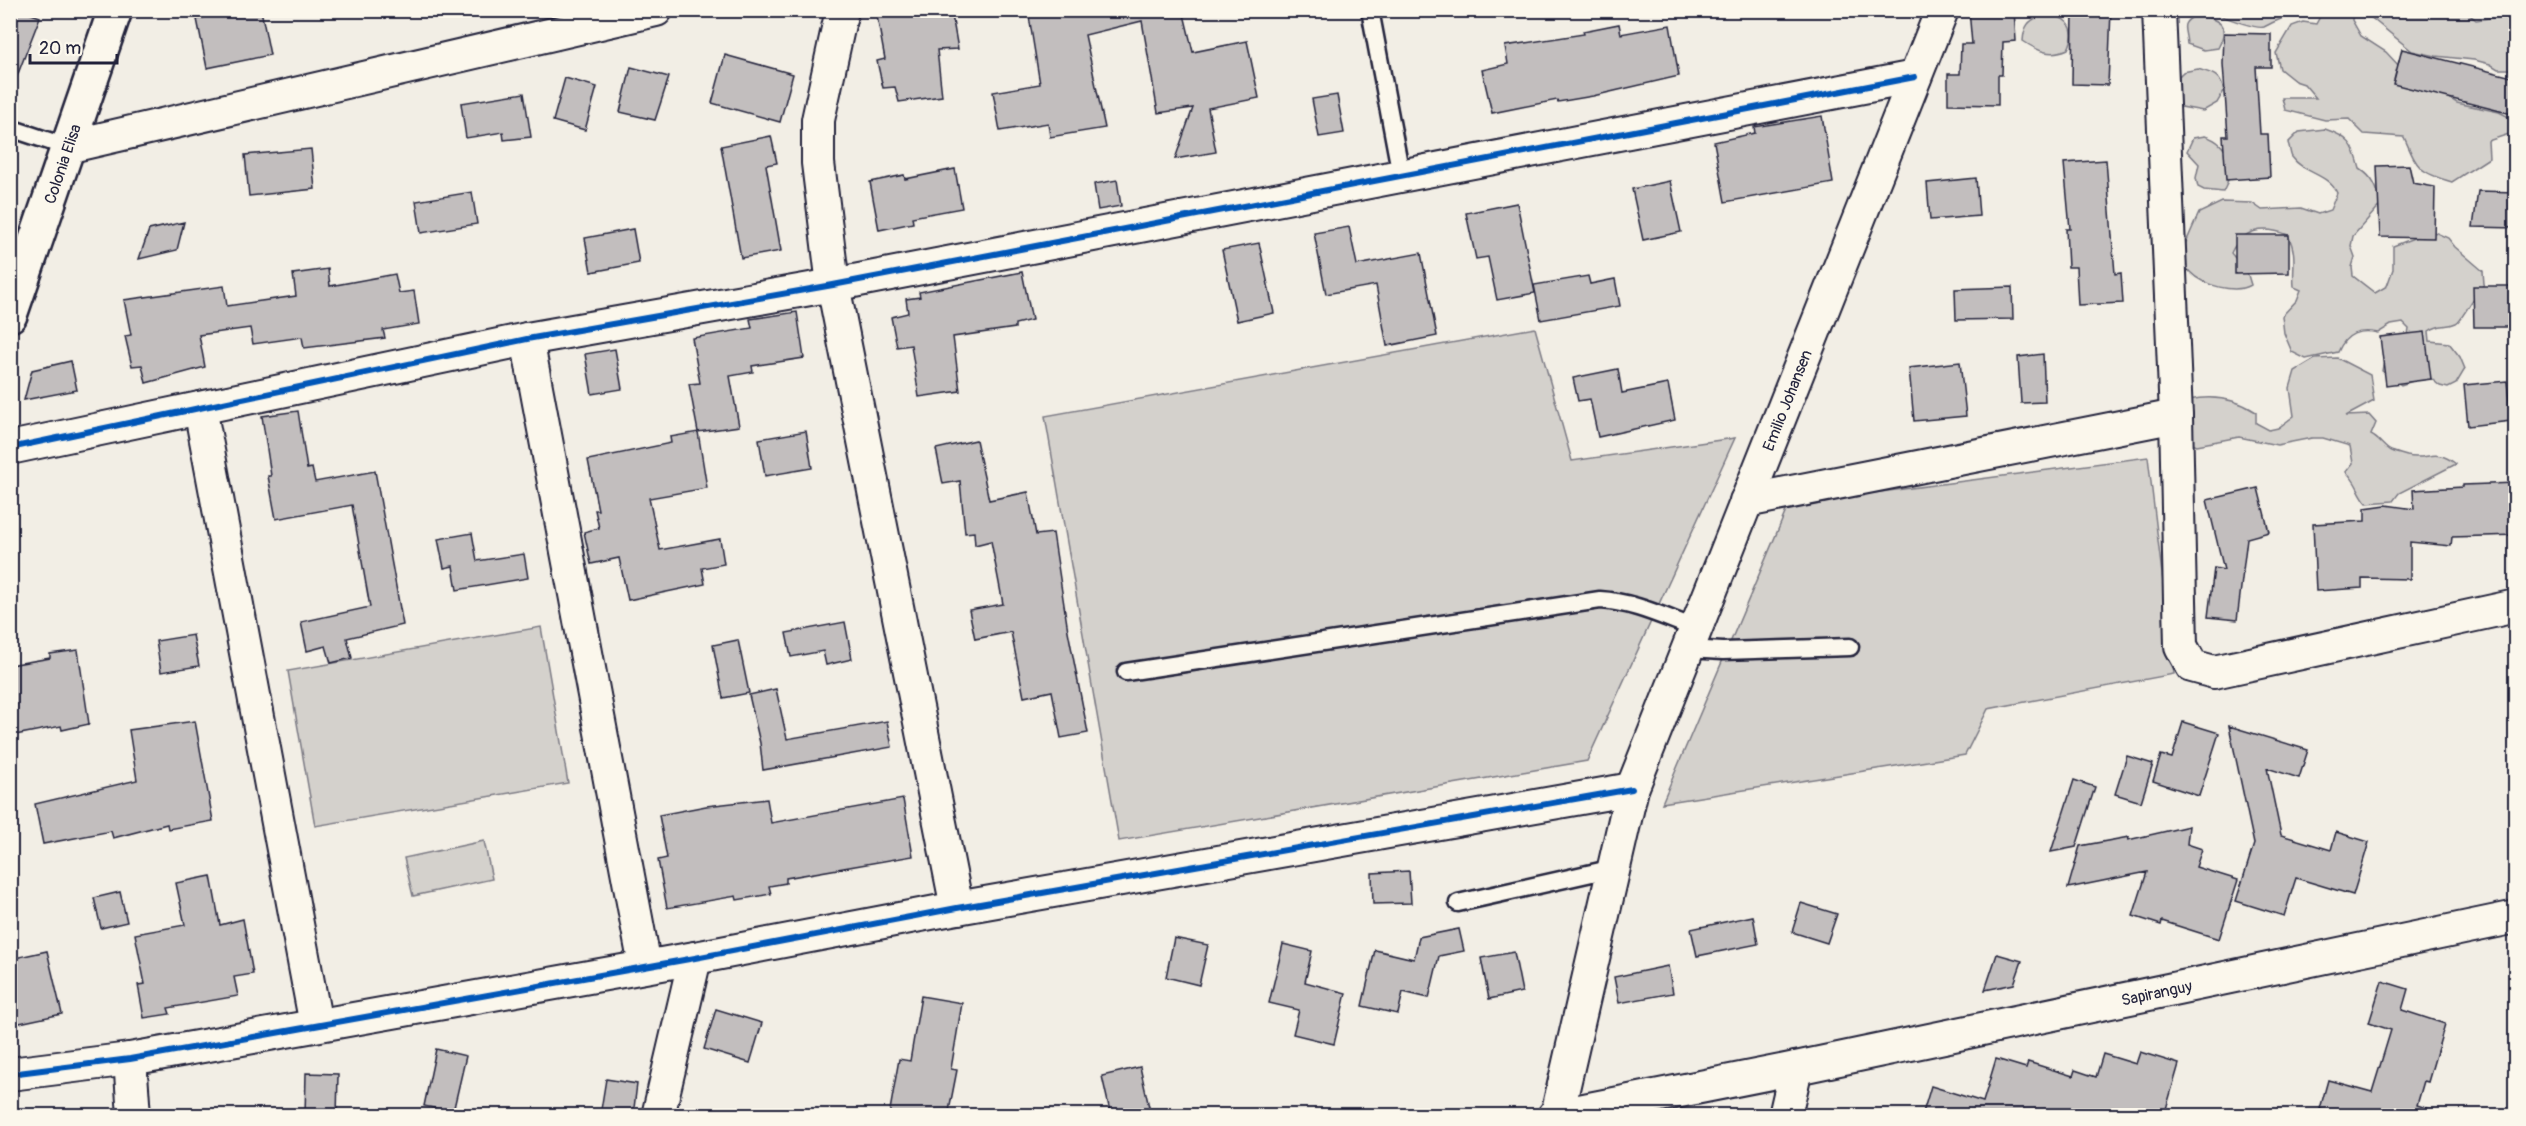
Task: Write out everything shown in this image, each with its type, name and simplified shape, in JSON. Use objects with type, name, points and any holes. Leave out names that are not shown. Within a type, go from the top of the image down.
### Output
[{"type":"street","name":"Colonia Elisa","points":[[10,315],[115,10]]},
{"type":"street","points":[[67,147],[656,10]]},
{"type":"street","points":[[842,10],[818,120],[818,163],[833,285],[957,908]]},
{"type":"street","name":"Emilio Johansen","points":[[1555,1115],[1632,789],[1942,10]]},
{"type":"street","points":[[2159,10],[2176,417],[2181,646],[2192,666],[2214,672],[2516,606]]},
{"type":"street","points":[[10,448],[527,339],[833,285],[1915,76]]},
{"type":"street","points":[[527,339],[645,966]]},
{"type":"street","points":[[200,408],[316,1025]]},
{"type":"street","points":[[1746,501],[2176,417]]},
{"type":"street","points":[[10,1074],[130,1059],[695,958],[957,908],[1632,789]]},
{"type":"street","name":"Sapiranguy","points":[[1555,1115],[1796,1068],[2516,917]]},
{"type":"street","points":[[658,1116],[695,958]]},
{"type":"street","points":[[130,1059],[134,1116]]},
{"type":"street","points":[[1785,1116],[1796,1068]]},
{"type":"lane","points":[[1370,10],[1401,176]]},
{"type":"lane","points":[[10,128],[67,147]]},
{"type":"lane","points":[[1126,672],[1600,600],[1617,601],[1636,606],[1691,639],[1723,651],[1850,647]]},
{"type":"lane","points":[[1458,903],[1614,868]]},
{"type":"shaded area","points":[[2209,11],[2282,11],[2281,19],[2260,27],[2237,22]]},
{"type":"shaded area","points":[[2323,11],[2353,11],[2352,20],[2361,36],[2386,52],[2399,66],[2457,103],[2499,112],[2513,119],[2515,132],[2488,141],[2489,158],[2452,182],[2420,168],[2404,137],[2364,134],[2349,119],[2325,120],[2285,110],[2282,98],[2316,98],[2304,84],[2295,81],[2280,69],[2276,53],[2292,26],[2303,22],[2316,24]]},
{"type":"shaded area","points":[[2363,11],[2465,11],[2476,20],[2510,15],[2512,11],[2515,11],[2515,69],[2498,69],[2490,64],[2474,60],[2412,51]]},
{"type":"shaded area","points":[[2197,14],[2221,24],[2223,33],[2218,48],[2204,50],[2187,44],[2185,24]]},
{"type":"shaded area","points":[[2042,15],[2058,17],[2068,23],[2072,34],[2068,49],[2055,53],[2044,52],[2023,41],[2024,31],[2028,25],[2033,19]]},
{"type":"shaded area","points":[[2198,69],[2212,74],[2220,81],[2224,91],[2217,103],[2203,111],[2176,106],[2174,81],[2183,72]]},
{"type":"shaded area","points":[[2325,129],[2340,135],[2353,147],[2360,169],[2369,176],[2374,184],[2381,204],[2353,236],[2351,246],[2355,257],[2352,267],[2353,276],[2375,293],[2387,286],[2393,269],[2393,246],[2432,231],[2448,238],[2483,271],[2484,284],[2459,321],[2429,331],[2430,341],[2449,343],[2460,357],[2465,369],[2456,384],[2448,388],[2440,386],[2428,376],[2401,385],[2382,371],[2383,365],[2407,342],[2409,329],[2403,323],[2391,325],[2378,333],[2354,334],[2345,340],[2338,352],[2306,359],[2292,352],[2284,333],[2282,316],[2297,300],[2301,290],[2294,287],[2294,255],[2288,235],[2263,230],[2241,238],[2231,253],[2248,275],[2251,285],[2245,288],[2229,289],[2211,285],[2190,272],[2180,256],[2199,213],[2222,202],[2252,203],[2262,210],[2301,208],[2318,214],[2330,210],[2337,193],[2328,182],[2297,163],[2291,156],[2288,143],[2299,132]]},
{"type":"shaded area","points":[[2205,136],[2220,145],[2228,159],[2229,175],[2223,192],[2198,187],[2196,178],[2199,164],[2187,151],[2193,138]]},
{"type":"shaded area","points":[[1535,328],[1572,461],[1735,438],[1587,761],[1119,841],[1045,416]]},
{"type":"shaded area","points":[[2337,358],[2370,375],[2374,401],[2346,416],[2369,415],[2376,423],[2371,435],[2391,451],[2414,457],[2442,456],[2456,464],[2399,493],[2393,501],[2367,503],[2353,479],[2346,472],[2353,463],[2350,446],[2323,438],[2277,445],[2239,437],[2197,445],[2182,439],[2189,400],[2215,398],[2240,404],[2256,412],[2256,423],[2269,430],[2278,428],[2294,416],[2290,388],[2295,371],[2315,359]]},
{"type":"shaded area","points":[[2148,457],[2174,674],[1988,709],[1965,755],[1662,803],[1789,504]]},
{"type":"shaded area","points":[[541,627],[568,783],[315,826],[288,671]]},
{"type":"shaded area","points":[[484,841],[492,879],[413,896],[404,858]]},
{"type":"building","points":[[10,10],[20,10],[40,17],[12,89]]},
{"type":"building","points":[[240,10],[261,10],[270,55],[207,68],[197,19]]},
{"type":"building","points":[[903,10],[943,10],[944,15],[952,15],[958,49],[937,50],[942,96],[899,102],[895,87],[883,88],[877,61],[885,59],[877,16]]},
{"type":"building","points":[[1028,10],[1183,10],[1193,52],[1247,41],[1259,98],[1208,108],[1216,152],[1175,159],[1193,108],[1158,113],[1142,21],[1085,35],[1105,128],[1050,137],[1048,123],[1000,131],[993,92],[1040,84]]},
{"type":"building","points":[[1969,10],[2014,10],[2016,41],[2003,42],[2002,75],[1998,75],[1998,105],[1948,104],[1948,74],[1960,74],[1961,44],[1972,44]]},
{"type":"building","points":[[2073,10],[2111,10],[2108,85],[2072,84]]},
{"type":"building","points":[[1619,24],[1621,34],[1670,25],[1679,76],[1593,96],[1558,102],[1557,100],[1492,113],[1482,70],[1508,64],[1505,46],[1584,34],[1583,31]]},
{"type":"building","points":[[2224,33],[2271,34],[2271,67],[2256,67],[2260,134],[2268,134],[2270,177],[2226,180],[2223,136],[2228,136],[2223,64]]},
{"type":"building","points":[[2402,49],[2516,78],[2516,115],[2393,84]]},
{"type":"building","points":[[725,55],[793,74],[780,122],[712,103]]},
{"type":"building","points":[[631,67],[669,77],[655,120],[620,112]]},
{"type":"building","points":[[565,78],[597,87],[585,130],[553,121]]},
{"type":"building","points":[[524,93],[531,137],[504,140],[503,132],[466,138],[461,103]]},
{"type":"building","points":[[1337,95],[1344,133],[1319,137],[1312,99]]},
{"type":"building","points":[[1822,116],[1833,183],[1725,202],[1714,142],[1755,133],[1754,127]]},
{"type":"building","points":[[771,136],[777,163],[766,165],[781,251],[741,258],[721,146]]},
{"type":"building","points":[[311,149],[315,189],[249,196],[245,155]]},
{"type":"building","points":[[2106,160],[2115,274],[2121,273],[2123,303],[2078,305],[2076,267],[2068,267],[2066,229],[2070,229],[2064,163]]},
{"type":"building","points":[[2409,165],[2413,183],[2435,187],[2434,238],[2380,237],[2377,166]]},
{"type":"building","points":[[955,169],[962,208],[912,217],[913,223],[879,230],[870,182],[904,175],[905,179]]},
{"type":"building","points":[[1976,178],[1979,216],[1930,220],[1927,183]]},
{"type":"building","points":[[1117,180],[1121,206],[1098,210],[1094,184]]},
{"type":"building","points":[[1670,181],[1681,232],[1643,240],[1632,189]]},
{"type":"building","points":[[2478,191],[2516,192],[2516,228],[2473,227]]},
{"type":"building","points":[[472,192],[477,224],[421,233],[416,201]]},
{"type":"building","points":[[1517,203],[1535,293],[1497,300],[1488,257],[1476,259],[1466,213]]},
{"type":"building","points":[[184,222],[177,250],[139,259],[149,230]]},
{"type":"building","points":[[1349,227],[1357,265],[1421,253],[1437,336],[1387,346],[1376,285],[1326,294],[1314,233]]},
{"type":"building","points":[[633,229],[639,263],[591,272],[585,238]]},
{"type":"building","points":[[2235,235],[2289,235],[2289,273],[2235,274]]},
{"type":"building","points":[[1259,243],[1274,313],[1237,321],[1222,250]]},
{"type":"building","points":[[328,269],[330,286],[395,274],[399,293],[414,291],[419,324],[383,330],[385,338],[304,348],[302,337],[253,344],[250,328],[199,335],[205,367],[146,383],[142,365],[132,366],[125,336],[131,335],[124,300],[224,286],[227,306],[296,296],[293,274]]},
{"type":"building","points":[[1022,272],[1032,320],[1015,324],[1015,328],[953,337],[960,391],[919,397],[911,345],[897,347],[891,317],[908,313],[906,299],[920,297],[919,292]]},
{"type":"building","points":[[1588,276],[1590,284],[1615,279],[1620,306],[1541,320],[1534,285]]},
{"type":"building","points":[[2473,286],[2516,286],[2516,327],[2474,327]]},
{"type":"building","points":[[2012,287],[2013,319],[1956,320],[1955,289]]},
{"type":"building","points":[[797,312],[804,358],[752,366],[753,372],[730,376],[739,426],[698,432],[689,384],[700,383],[692,338],[752,328],[750,319]]},
{"type":"building","points":[[2425,332],[2431,379],[2386,385],[2380,337]]},
{"type":"building","points":[[615,349],[622,389],[592,394],[585,354]]},
{"type":"building","points":[[2043,354],[2045,402],[2021,403],[2018,357]]},
{"type":"building","points":[[71,361],[77,390],[24,400],[32,370]]},
{"type":"building","points":[[1960,362],[1966,416],[1914,421],[1909,368]]},
{"type":"building","points":[[1618,369],[1622,393],[1668,384],[1675,420],[1598,437],[1590,399],[1578,401],[1573,378]]},
{"type":"building","points":[[2507,381],[2511,421],[2468,426],[2464,385]]},
{"type":"building","points":[[298,411],[307,469],[312,468],[315,482],[375,471],[403,625],[347,638],[352,658],[331,663],[326,646],[307,651],[301,622],[370,607],[352,505],[276,519],[268,476],[271,476],[262,416]]},
{"type":"building","points":[[806,431],[812,468],[765,476],[759,439]]},
{"type":"building","points":[[698,432],[707,488],[649,498],[660,550],[720,539],[724,564],[702,568],[705,584],[628,600],[619,558],[591,564],[584,532],[599,528],[595,510],[598,510],[588,460],[671,443],[670,437]]},
{"type":"building","points":[[976,440],[989,500],[1028,492],[1036,535],[1053,533],[1068,631],[1088,733],[1061,738],[1052,691],[1024,697],[1011,632],[975,639],[969,610],[1003,604],[991,541],[975,545],[974,532],[965,533],[960,481],[943,484],[936,449]]},
{"type":"building","points":[[2516,483],[2516,535],[2452,537],[2451,546],[2410,542],[2410,579],[2362,578],[2362,588],[2316,591],[2313,524],[2365,521],[2365,508],[2386,505],[2414,509],[2413,490]]},
{"type":"building","points":[[2258,488],[2269,532],[2247,538],[2237,620],[2208,617],[2214,568],[2224,570],[2207,500]]},
{"type":"building","points":[[472,533],[477,561],[524,554],[528,578],[457,590],[453,566],[444,568],[438,539]]},
{"type":"building","points":[[845,622],[852,659],[826,665],[823,651],[791,657],[786,633]]},
{"type":"building","points":[[193,635],[199,666],[161,672],[156,641]]},
{"type":"building","points":[[738,640],[749,693],[723,698],[713,645]]},
{"type":"building","points":[[78,650],[89,724],[62,730],[61,726],[10,736],[10,665],[50,658],[50,654]]},
{"type":"building","points":[[776,689],[787,739],[887,721],[892,747],[763,770],[760,743],[749,695]]},
{"type":"building","points":[[195,721],[213,821],[168,829],[167,824],[113,838],[111,831],[43,844],[35,804],[137,780],[129,730]]},
{"type":"building","points":[[2183,722],[2219,733],[2199,796],[2153,781],[2161,755],[2172,758]]},
{"type":"building","points":[[2229,726],[2308,750],[2299,778],[2267,768],[2281,835],[2331,850],[2336,832],[2369,842],[2353,895],[2296,878],[2284,916],[2236,901],[2254,844]]},
{"type":"building","points":[[2127,756],[2153,764],[2141,802],[2115,794]]},
{"type":"building","points":[[2074,780],[2095,787],[2076,847],[2051,852]]},
{"type":"building","points":[[767,799],[771,823],[903,799],[913,856],[786,878],[786,883],[769,886],[771,894],[737,900],[736,896],[667,908],[658,860],[667,858],[659,815],[706,806]]},
{"type":"building","points":[[2189,826],[2187,844],[2202,849],[2196,867],[2238,880],[2219,939],[2162,921],[2161,925],[2133,916],[2147,872],[2068,888],[2080,846],[2129,837],[2128,840]]},
{"type":"building","points":[[1409,871],[1411,903],[1373,904],[1372,873]]},
{"type":"building","points":[[211,876],[220,925],[243,919],[253,974],[234,977],[238,996],[168,1008],[170,1014],[144,1018],[138,985],[145,984],[135,934],[185,925],[176,883]]},
{"type":"building","points":[[120,892],[127,922],[101,928],[94,898]]},
{"type":"building","points":[[1801,903],[1837,914],[1827,943],[1792,932]]},
{"type":"building","points":[[1753,916],[1758,944],[1697,956],[1691,929]]},
{"type":"building","points":[[1459,929],[1464,951],[1439,956],[1429,998],[1403,992],[1398,1014],[1362,1006],[1375,950],[1414,959],[1419,937]]},
{"type":"building","points":[[1174,938],[1208,945],[1199,985],[1166,977]]},
{"type":"building","points":[[1283,944],[1312,951],[1305,982],[1346,993],[1334,1044],[1293,1034],[1299,1010],[1269,1003]]},
{"type":"building","points":[[47,951],[62,1014],[10,1025],[10,959]]},
{"type":"building","points":[[1514,952],[1522,992],[1489,999],[1481,958]]},
{"type":"building","points":[[1997,954],[2022,961],[2014,984],[1985,990]]},
{"type":"building","points":[[1668,966],[1673,993],[1619,1003],[1614,977]]},
{"type":"building","points":[[2382,981],[2408,989],[2402,1010],[2445,1024],[2428,1082],[2424,1081],[2417,1105],[2430,1109],[2429,1116],[2342,1116],[2320,1109],[2328,1080],[2372,1092],[2391,1030],[2369,1023]]},
{"type":"building","points":[[921,996],[962,1003],[951,1069],[957,1070],[949,1111],[923,1116],[889,1116],[899,1059],[910,1061]]},
{"type":"building","points":[[716,1009],[762,1023],[750,1063],[704,1049]]},
{"type":"building","points":[[436,1049],[466,1056],[453,1112],[424,1106]]},
{"type":"building","points":[[2140,1052],[2179,1064],[2164,1116],[1922,1116],[1931,1086],[1983,1102],[1996,1059],[2026,1068],[2028,1062],[2073,1076],[2075,1070],[2096,1077],[2103,1054],[2136,1064]]},
{"type":"building","points":[[1140,1067],[1151,1116],[1111,1116],[1102,1076]]},
{"type":"building","points":[[306,1073],[338,1074],[337,1116],[305,1116]]},
{"type":"building","points":[[606,1079],[637,1084],[633,1116],[600,1116]]},
{"type":"cycle path","points":[[10,448],[527,339],[833,285],[1915,77]]},
{"type":"cycle path","points":[[10,1074],[130,1059],[695,958],[957,908],[1632,789]]}]
